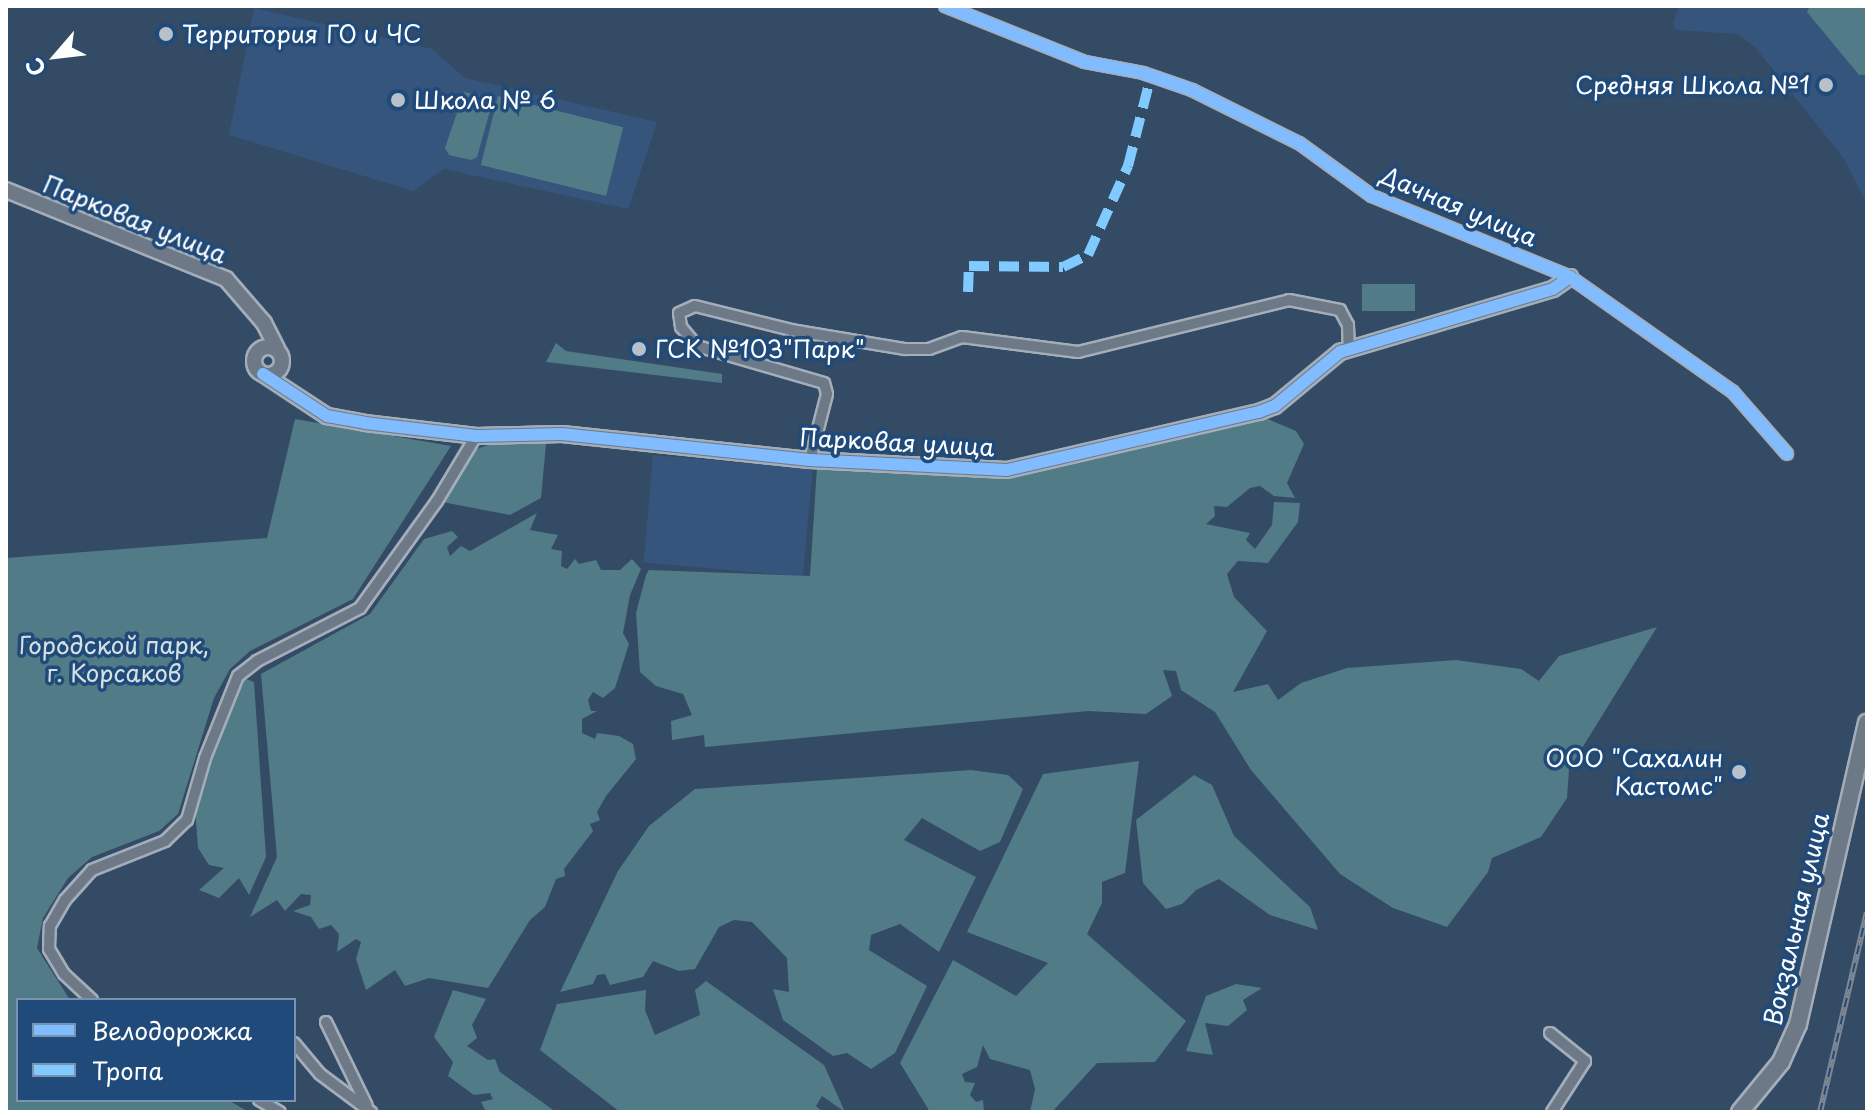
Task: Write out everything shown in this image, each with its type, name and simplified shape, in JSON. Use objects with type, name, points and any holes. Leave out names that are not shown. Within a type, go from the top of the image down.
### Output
[{"type":"main road","name":"Вокзальная улица","points":[[1740,1112],[1781,1062],[1798,1024],[1867,723]]},
{"type":"street","name":"Дачная улица","points":[[945,6],[1085,62],[1143,73],[1192,90],[1299,143],[1372,196],[1570,277],[1733,392],[1787,454]]},
{"type":"street","name":"Парковая улица","points":[[6,190],[226,279],[280,352],[296,386],[327,416]]},
{"type":"street","name":"Парковая улица","points":[[263,374],[327,416],[476,436],[562,434],[810,460],[971,470],[1035,464],[1275,406],[1349,349],[1553,289],[1570,277]]},
{"type":"street","name":"Парковая улица","points":[[241,296],[256,323],[256,353]]},
{"type":"street","name":"Парковая улица","points":[[810,460],[827,394],[824,383],[697,346],[681,327],[679,313],[695,306],[791,330],[905,349],[929,349],[962,337],[1078,352],[1289,300],[1340,310],[1348,325],[1349,349]]},
{"type":"street","points":[[269,346],[280,352],[281,369],[263,374],[254,364],[256,353],[269,346]]},
{"type":"street","points":[[90,998],[64,974],[49,949],[50,926],[65,900],[92,870],[165,841],[187,820],[205,758],[238,676],[257,661],[360,608],[437,501],[476,436]]},
{"type":"street","points":[[326,1022],[369,1109]]},
{"type":"street","points":[[1550,1033],[1585,1061],[1552,1112]]},
{"type":"street","points":[[296,1045],[320,1074],[369,1109]]},
{"type":"street","points":[[262,1102],[280,1112]]},
{"type":"shaded area","name":"Средняя Школа №1","points":[[1679,6],[1867,6],[1867,204],[1845,160],[1755,47],[1738,34],[1676,30],[1673,24]]},
{"type":"shaded area","name":"Школа № 6","points":[[254,8],[432,49],[465,78],[657,122],[628,209],[444,169],[413,191],[229,135]]},
{"type":"shaded area","points":[[653,455],[812,469],[803,577],[644,563]]},
{"type":"green space","points":[[1810,6],[1867,6],[1867,75],[1859,75],[1807,12]]},
{"type":"green space","points":[[464,92],[489,98],[492,104],[477,157],[471,160],[449,155],[445,148]]},
{"type":"green space","points":[[498,96],[623,127],[606,196],[481,165]]},
{"type":"green space","points":[[1362,284],[1415,284],[1415,311],[1362,311]]},
{"type":"green space","points":[[556,343],[566,351],[722,374],[722,383],[546,362]]},
{"type":"green space","points":[[1263,417],[1296,431],[1304,444],[1287,483],[1295,498],[1274,496],[1260,486],[1250,488],[1227,507],[1214,506],[1215,516],[1206,524],[1250,533],[1246,540],[1255,549],[1272,525],[1274,502],[1300,503],[1298,522],[1268,563],[1238,561],[1227,574],[1234,597],[1267,631],[1233,692],[1268,684],[1278,700],[1301,683],[1347,668],[1456,660],[1521,669],[1539,681],[1559,656],[1657,627],[1569,769],[1567,798],[1541,837],[1492,858],[1488,872],[1447,927],[1393,908],[1340,874],[1251,770],[1215,712],[1181,690],[1176,671],[1163,670],[1172,696],[1146,714],[1088,711],[705,747],[704,735],[672,740],[671,721],[692,715],[683,694],[656,686],[640,672],[636,613],[646,575],[649,570],[810,576],[817,467],[1007,479]]},
{"type":"green space","name":"Городской парк, г. Корсаков","points":[[295,419],[451,446],[353,599],[250,651],[230,669],[214,698],[178,814],[159,831],[92,857],[68,878],[43,918],[37,948],[69,998],[16,998],[16,1102],[232,1102],[249,1112],[6,1112],[6,558],[267,538]]},
{"type":"green space","points":[[496,442],[546,444],[541,498],[510,515],[437,501],[469,452]]},
{"type":"green space","points":[[537,513],[530,530],[558,535],[551,549],[562,551],[561,566],[567,569],[575,559],[579,564],[596,560],[601,570],[620,570],[632,559],[641,569],[630,595],[623,633],[629,644],[615,688],[603,698],[593,692],[588,700],[591,711],[597,711],[582,719],[582,733],[595,739],[597,733],[619,736],[633,744],[636,759],[606,796],[597,812],[600,820],[590,824],[593,831],[564,869],[565,876],[556,879],[545,907],[530,920],[488,988],[429,978],[405,986],[395,970],[366,990],[356,959],[361,942],[356,939],[337,952],[339,934],[331,925],[319,929],[311,917],[293,911],[310,905],[311,895],[301,894],[285,911],[277,900],[250,917],[277,857],[261,674],[370,614],[424,539],[452,531],[458,537],[447,547],[450,556],[461,546],[470,551]]},
{"type":"green space","points":[[238,676],[254,682],[266,857],[249,895],[239,878],[219,898],[199,890],[224,868],[209,865],[198,848],[194,794]]},
{"type":"green space","points":[[1139,761],[1125,873],[1102,882],[1102,903],[1087,934],[1186,1021],[1155,1062],[1097,1063],[1052,1112],[1030,1112],[1035,1089],[1030,1070],[990,1059],[983,1045],[977,1067],[962,1074],[965,1082],[975,1083],[970,1095],[976,1102],[983,1100],[984,1112],[930,1112],[900,1063],[953,960],[1016,996],[1048,963],[967,932],[1043,774]]},
{"type":"green space","points":[[971,770],[1008,775],[1023,789],[1000,842],[980,851],[922,818],[904,840],[976,877],[939,952],[900,924],[871,935],[869,950],[927,986],[895,1053],[871,1069],[847,1053],[833,1056],[783,1020],[773,989],[789,992],[787,958],[752,922],[734,920],[719,927],[695,969],[679,971],[653,961],[643,977],[610,985],[605,974],[597,975],[593,984],[560,992],[618,871],[649,826],[695,789]]},
{"type":"green space","points":[[1194,775],[1212,785],[1234,836],[1310,907],[1318,930],[1270,915],[1219,879],[1196,890],[1182,904],[1166,909],[1143,883],[1136,820]]},
{"type":"green space","points":[[706,981],[824,1065],[845,1112],[822,1096],[816,1106],[823,1112],[620,1112],[540,1050],[557,1004],[646,990],[645,1010],[655,1035],[700,1015],[695,990]]},
{"type":"green space","points":[[1236,984],[1262,988],[1243,1000],[1247,1010],[1228,1026],[1205,1023],[1213,1055],[1186,1051],[1206,996]]},
{"type":"green space","points":[[453,990],[486,999],[472,1025],[477,1038],[467,1046],[488,1060],[495,1059],[500,1072],[556,1112],[486,1112],[481,1102],[493,1099],[490,1093],[474,1095],[448,1076],[453,1062],[434,1037]]},
{"type":"railway","points":[[1820,1112],[1867,912]]},
{"type":"marked path","points":[[968,292],[969,266],[1063,267],[1088,255],[1128,166],[1151,76]]},
{"type":"cycle path","points":[[945,6],[1085,62],[1143,73],[1192,90],[1299,143],[1372,196],[1570,277],[1733,392],[1787,454]]},
{"type":"cycle path","points":[[263,374],[327,416],[365,423],[476,436],[562,434],[810,460],[1007,470],[1259,412],[1275,406],[1340,352],[1553,289],[1570,277]]},
{"type":"place","name":"Территория ГО и ЧС","points":[[166,34]]},
{"type":"place","name":"Средняя Школа №1","points":[[1826,85]]},
{"type":"place","name":"Школа № 6","points":[[398,100]]},
{"type":"place","name":"ГСК №103\"Парк\"","points":[[639,349]]},
{"type":"place","name":"ООО \"Сахалин Кастомс\"","points":[[1739,772]]}]
